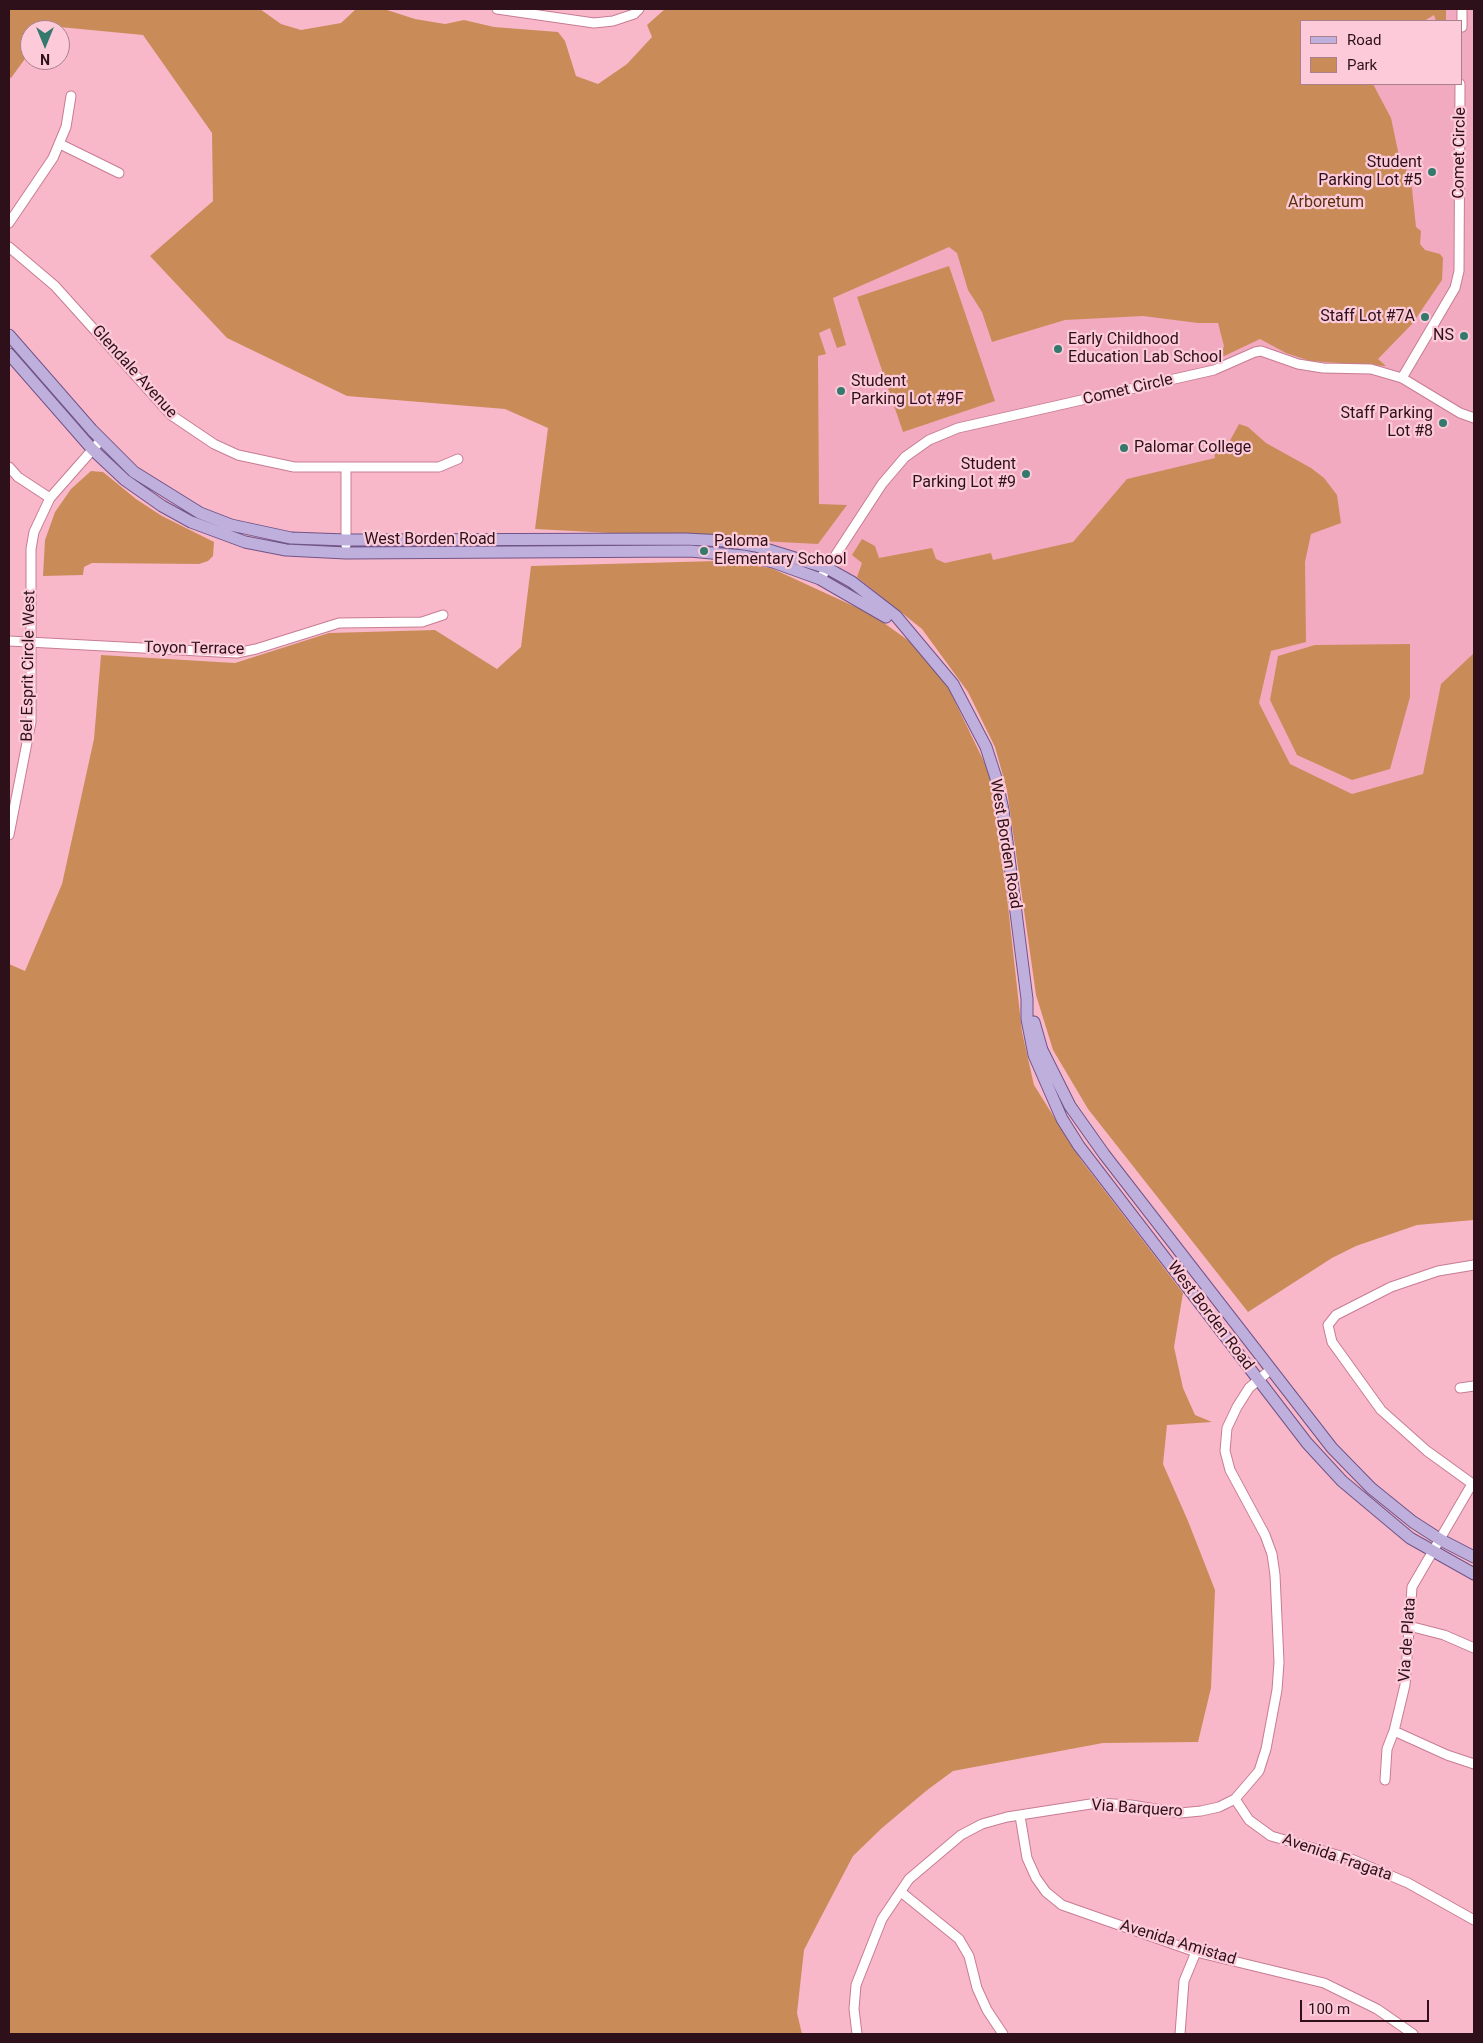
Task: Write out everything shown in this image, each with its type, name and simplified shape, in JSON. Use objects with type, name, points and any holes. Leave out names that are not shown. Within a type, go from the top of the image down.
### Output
[{"type":"main road","name":"West Borden Road","points":[[9,335],[101,440],[134,472],[200,513],[231,525],[291,538],[346,540],[685,539],[726,541],[756,546],[827,568],[852,582],[896,616],[937,662],[953,684],[986,748],[1003,810],[1027,999],[1027,1019],[1034,1055],[1062,1119],[1080,1146],[1307,1443],[1342,1481],[1410,1538],[1474,1574]]},
{"type":"main road","name":"West Borden Road","points":[[9,354],[92,449],[125,480],[191,522],[217,533],[272,548],[346,553],[690,551],[762,560],[820,580],[903,626]]},
{"type":"main road","name":"West Borden Road","points":[[1027,999],[1042,1050],[1070,1106],[1104,1154],[1332,1448],[1371,1488],[1413,1522],[1441,1540],[1474,1557]]},
{"type":"street","points":[[497,9],[550,12],[594,24],[613,22],[634,14],[639,9]]},
{"type":"street","name":"Comet Circle","points":[[820,580],[882,484],[905,458],[929,440],[958,428],[1204,373],[1261,351],[1298,364],[1323,368],[1371,369],[1402,378],[1455,288],[1458,271],[1460,85]]},
{"type":"street","points":[[9,223],[53,158],[60,144],[66,128],[71,96]]},
{"type":"street","points":[[60,144],[119,173]]},
{"type":"street","name":"Glendale Avenue","points":[[9,247],[56,286],[153,398],[171,415],[192,431],[238,455],[294,467],[438,468],[458,460]]},
{"type":"street","points":[[1402,378],[1460,413],[1474,418]]},
{"type":"street","name":"Bel Esprit Circle West","points":[[9,835],[31,722],[31,549],[34,532],[50,498],[101,440]]},
{"type":"street","points":[[9,467],[18,477],[50,498]]},
{"type":"street","points":[[346,468],[346,553]]},
{"type":"street","name":"Toyon Terrace","points":[[9,641],[237,653],[256,650],[339,623],[422,622],[443,616]]},
{"type":"street","points":[[1473,1484],[1427,1451],[1381,1410],[1332,1342],[1328,1325],[1336,1315],[1391,1287],[1438,1271],[1474,1265]]},
{"type":"street","name":"Via Barquero","points":[[857,2034],[854,2009],[860,1970],[882,1919],[909,1879],[961,1834],[982,1824],[1097,1803],[1131,1805],[1180,1813],[1201,1811],[1219,1807],[1235,1799],[1260,1771],[1277,1690],[1278,1652],[1272,1554],[1265,1534],[1230,1470],[1225,1451],[1227,1428],[1245,1394],[1258,1378],[1270,1370]]},
{"type":"street","points":[[1460,1388],[1474,1386]]},
{"type":"street","name":"Via de Plata","points":[[1385,1780],[1387,1749],[1394,1731],[1405,1685],[1412,1587],[1473,1484]]},
{"type":"street","points":[[1409,1626],[1444,1634],[1474,1648]]},
{"type":"street","points":[[1394,1731],[1474,1764]]},
{"type":"street","name":"Avenida Fragata","points":[[1235,1799],[1250,1820],[1271,1836],[1351,1859],[1408,1882],[1474,1920]]},
{"type":"street","name":"Avenida Amistad","points":[[1020,1816],[1027,1858],[1036,1878],[1046,1892],[1062,1905],[1196,1952],[1324,1983],[1377,2009],[1413,2034]]},
{"type":"street","points":[[901,1892],[959,1939],[969,1956],[977,1988],[987,2010],[1004,2034]]},
{"type":"street","points":[[1180,2034],[1184,1981],[1196,1952]]},
{"type":"shaded area","name":"Palomar College","points":[[1000,9],[1474,9],[1474,1060],[1164,610],[871,602],[814,571],[770,555],[783,145]]},
{"type":"green space","name":"Arboretum","points":[[9,9],[260,9],[281,24],[301,30],[341,23],[356,9],[384,9],[415,19],[445,24],[464,20],[494,27],[558,32],[565,41],[576,76],[598,84],[627,64],[652,37],[647,25],[665,9],[1446,9],[1446,20],[1436,20],[1434,15],[1426,20],[1300,20],[1300,85],[1374,85],[1391,118],[1399,156],[1411,179],[1416,227],[1421,231],[1420,244],[1425,250],[1440,254],[1443,258],[1442,280],[1412,324],[1378,359],[1386,366],[1310,361],[1286,353],[1260,339],[1220,358],[1224,346],[1218,323],[1198,323],[1143,316],[1065,320],[992,342],[982,312],[968,290],[957,253],[949,247],[833,298],[846,345],[837,348],[830,328],[819,333],[826,354],[818,356],[819,504],[847,505],[818,544],[535,529],[548,428],[505,409],[347,396],[227,338],[150,256],[213,201],[212,133],[143,35],[70,28],[70,20],[20,20],[20,66],[11,78],[9,77]]},
{"type":"green space","points":[[949,266],[995,401],[903,432],[857,297]]},
{"type":"green space","points":[[1239,424],[1248,427],[1266,443],[1311,468],[1324,478],[1337,495],[1341,523],[1311,534],[1305,562],[1306,642],[1271,651],[1259,703],[1290,764],[1352,794],[1423,774],[1441,684],[1474,653],[1474,1220],[1417,1225],[1356,1246],[1332,1258],[1248,1312],[1088,1109],[1053,1050],[1036,995],[1007,790],[995,747],[968,692],[922,629],[857,577],[862,563],[852,555],[862,539],[875,546],[879,558],[932,548],[936,559],[945,563],[991,553],[993,560],[1073,542],[1127,479],[1215,458],[1214,451],[1227,446]]},
{"type":"green space","points":[[91,471],[103,472],[136,499],[162,516],[214,542],[213,556],[208,561],[199,564],[92,563],[84,567],[83,575],[43,576],[45,540],[55,512],[71,489]]},
{"type":"green space","points":[[718,561],[771,568],[873,615],[909,641],[945,681],[990,774],[1007,897],[1022,1032],[1034,1085],[1081,1160],[1183,1293],[1174,1347],[1183,1388],[1195,1415],[1212,1422],[1167,1425],[1163,1464],[1215,1590],[1211,1688],[1198,1742],[1103,1743],[953,1771],[882,1828],[853,1856],[804,1950],[797,2013],[802,2034],[9,2034],[9,964],[25,971],[62,884],[94,739],[101,655],[235,663],[329,633],[435,630],[497,669],[521,647],[531,566]]},
{"type":"green space","points":[[1410,644],[1410,697],[1390,769],[1352,780],[1297,755],[1270,700],[1278,656],[1315,645]]},
{"type":"place","name":"Student Parking Lot #5","points":[[1432,172]]},
{"type":"place","name":"Staff Lot #7A","points":[[1425,317]]},
{"type":"place","name":"NS","points":[[1464,336]]},
{"type":"place","name":"Early Childhood Education Lab School","points":[[1058,349]]},
{"type":"place","name":"Student Parking Lot #9F","points":[[841,391]]},
{"type":"place","name":"Staff Parking Lot #8","points":[[1443,423]]},
{"type":"place","name":"Palomar College","points":[[1124,448]]},
{"type":"place","name":"Student Parking Lot #9","points":[[1026,474]]},
{"type":"place","name":"Paloma Elementary School","points":[[704,551]]}]
